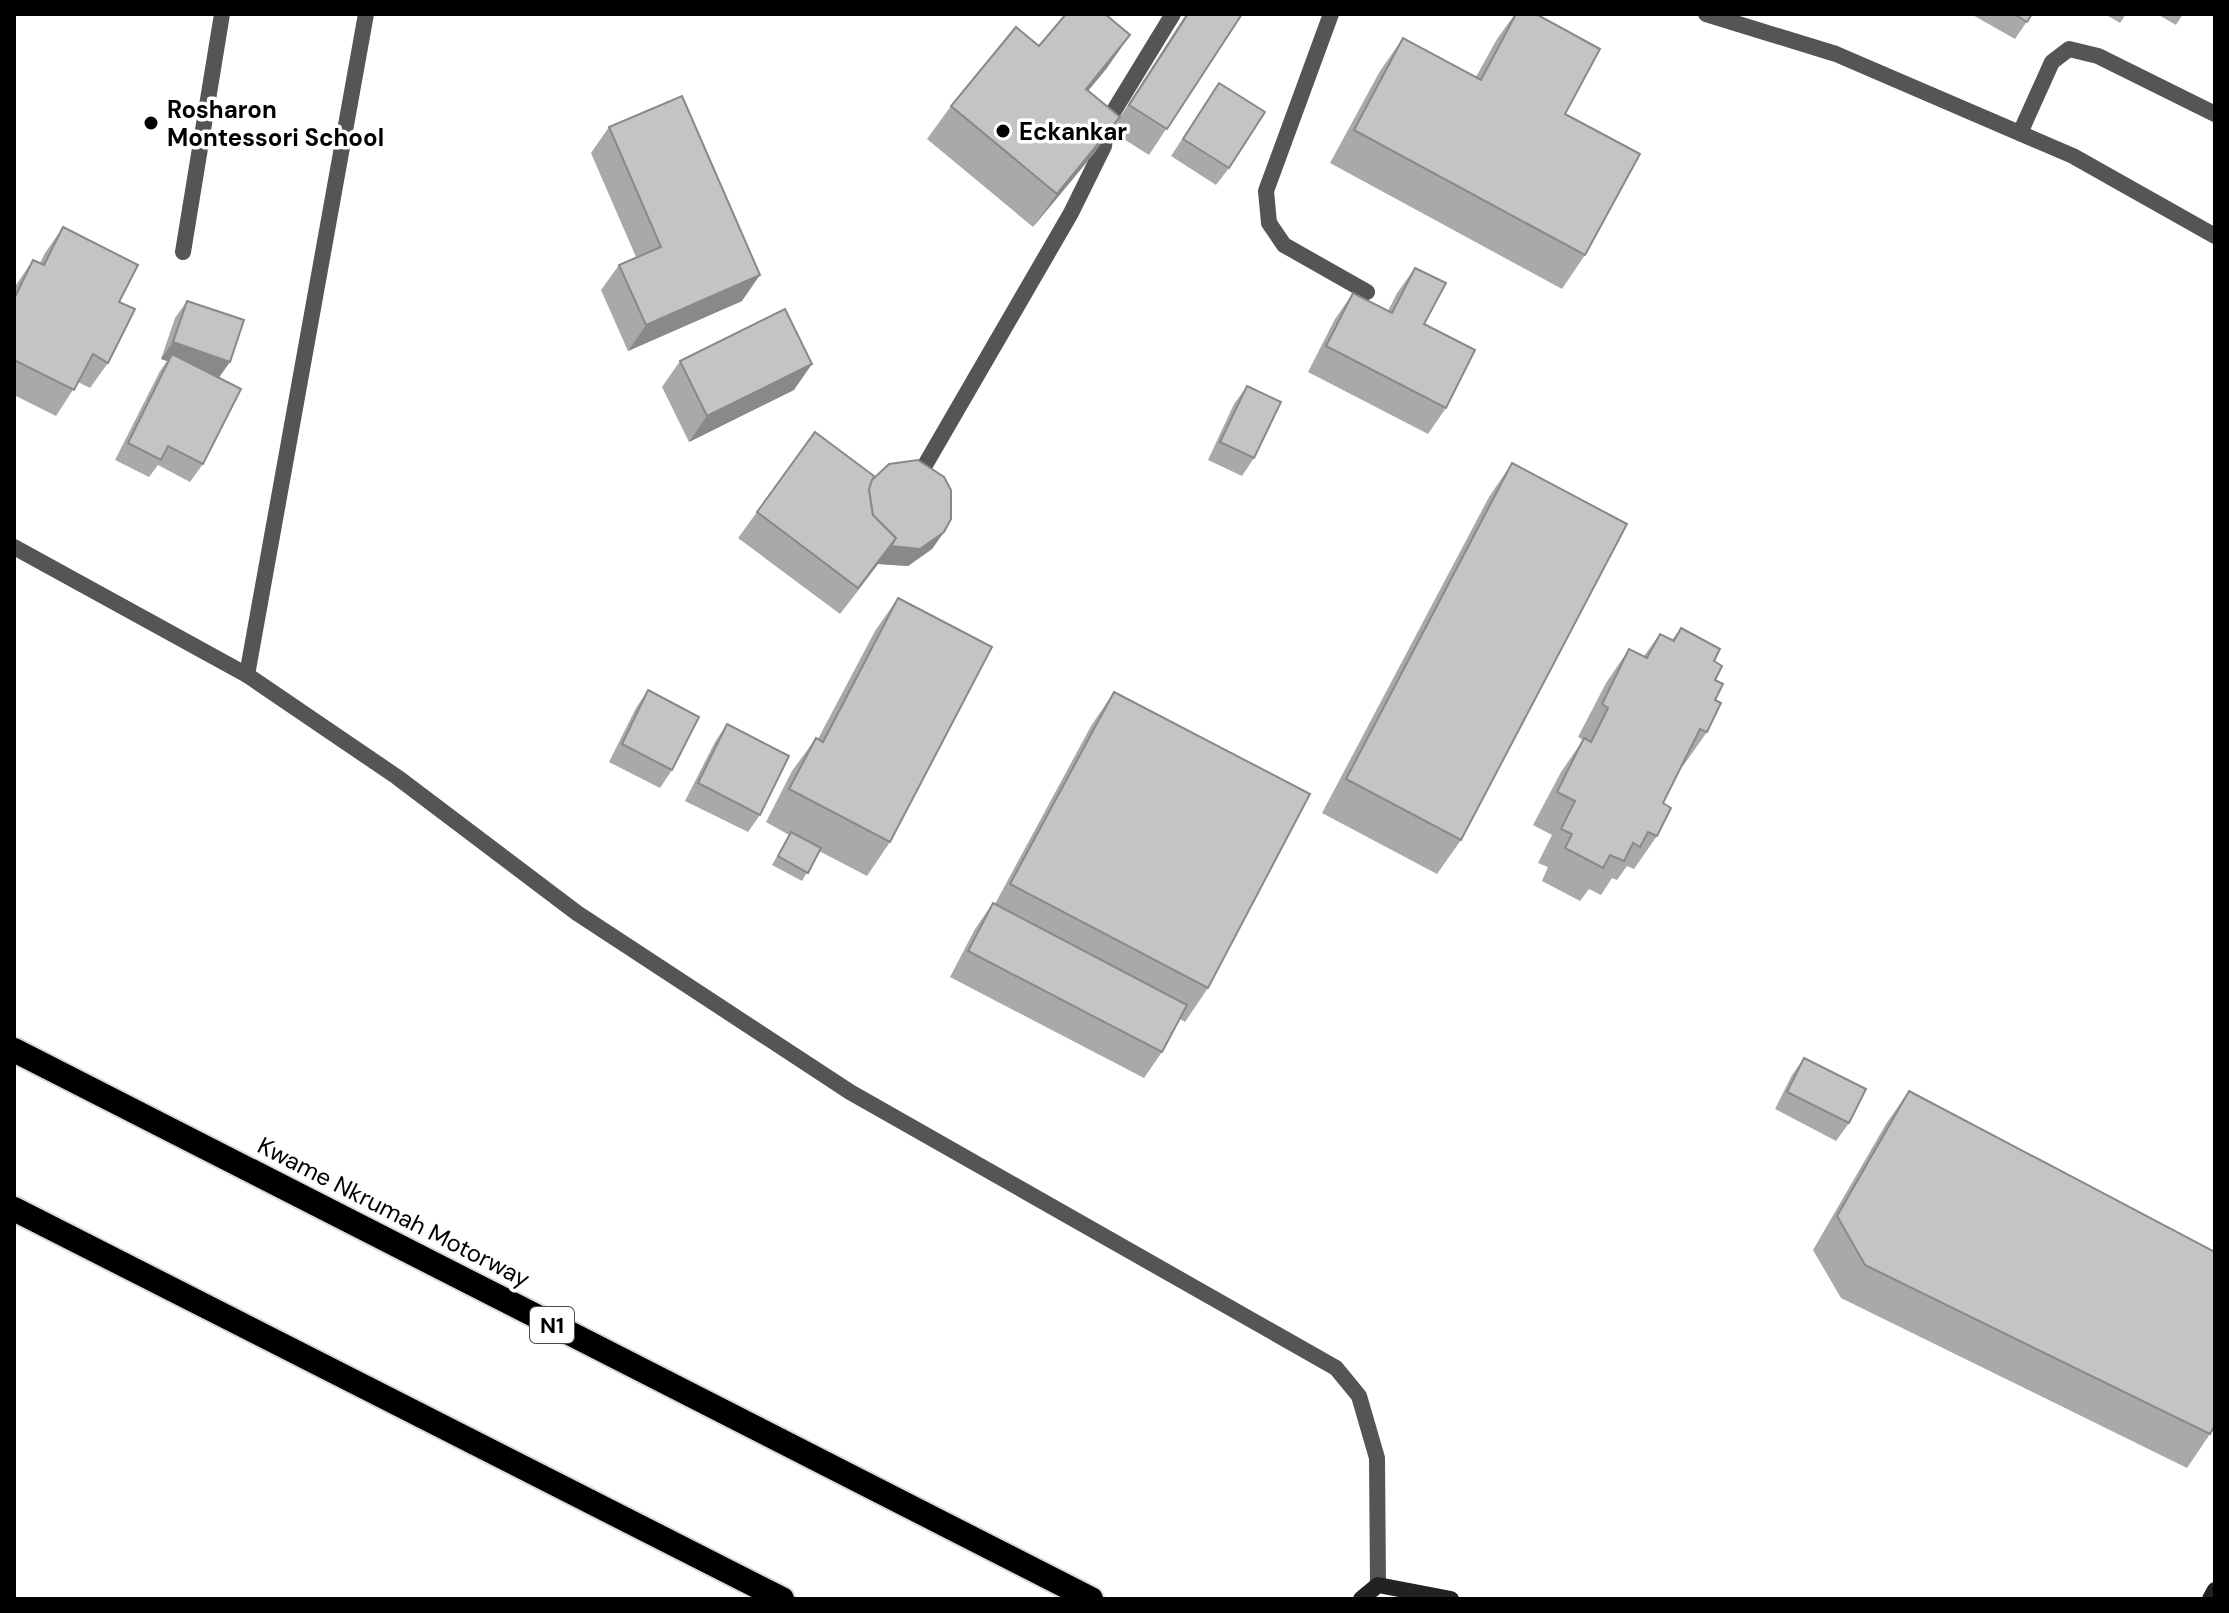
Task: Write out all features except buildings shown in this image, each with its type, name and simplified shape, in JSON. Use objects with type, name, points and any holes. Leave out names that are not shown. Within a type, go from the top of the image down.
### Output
[{"type":"highway","name":"Kwame Nkrumah Motorway","points":[[14,1050],[1091,1599]]},
{"type":"highway","points":[[14,1209],[782,1599]]},
{"type":"street","points":[[183,252],[222,14]]},
{"type":"street","points":[[247,675],[366,14]]},
{"type":"street","points":[[921,472],[1071,213],[1104,146],[1107,122],[1173,14]]},
{"type":"street","points":[[1331,14],[1266,191],[1269,223],[1284,245],[1367,292]]},
{"type":"street","points":[[1706,14],[1836,54],[2073,156],[2215,236]]},
{"type":"street","points":[[2020,133],[2052,62],[2069,49],[2098,56],[2215,114]]},
{"type":"street","points":[[14,547],[247,675],[397,777],[577,913],[850,1092],[1336,1368],[1359,1396],[1377,1458],[1378,1585]]},
{"type":"street","points":[[1361,1599],[1378,1585]]},
{"type":"street","points":[[1378,1585],[1451,1599]]},
{"type":"street","points":[[2210,1599],[2215,1590]]},
{"type":"place","name":"Rosharon Montessori School","points":[[151,123]]},
{"type":"place","name":"Eckankar","points":[[1003,131]]}]
